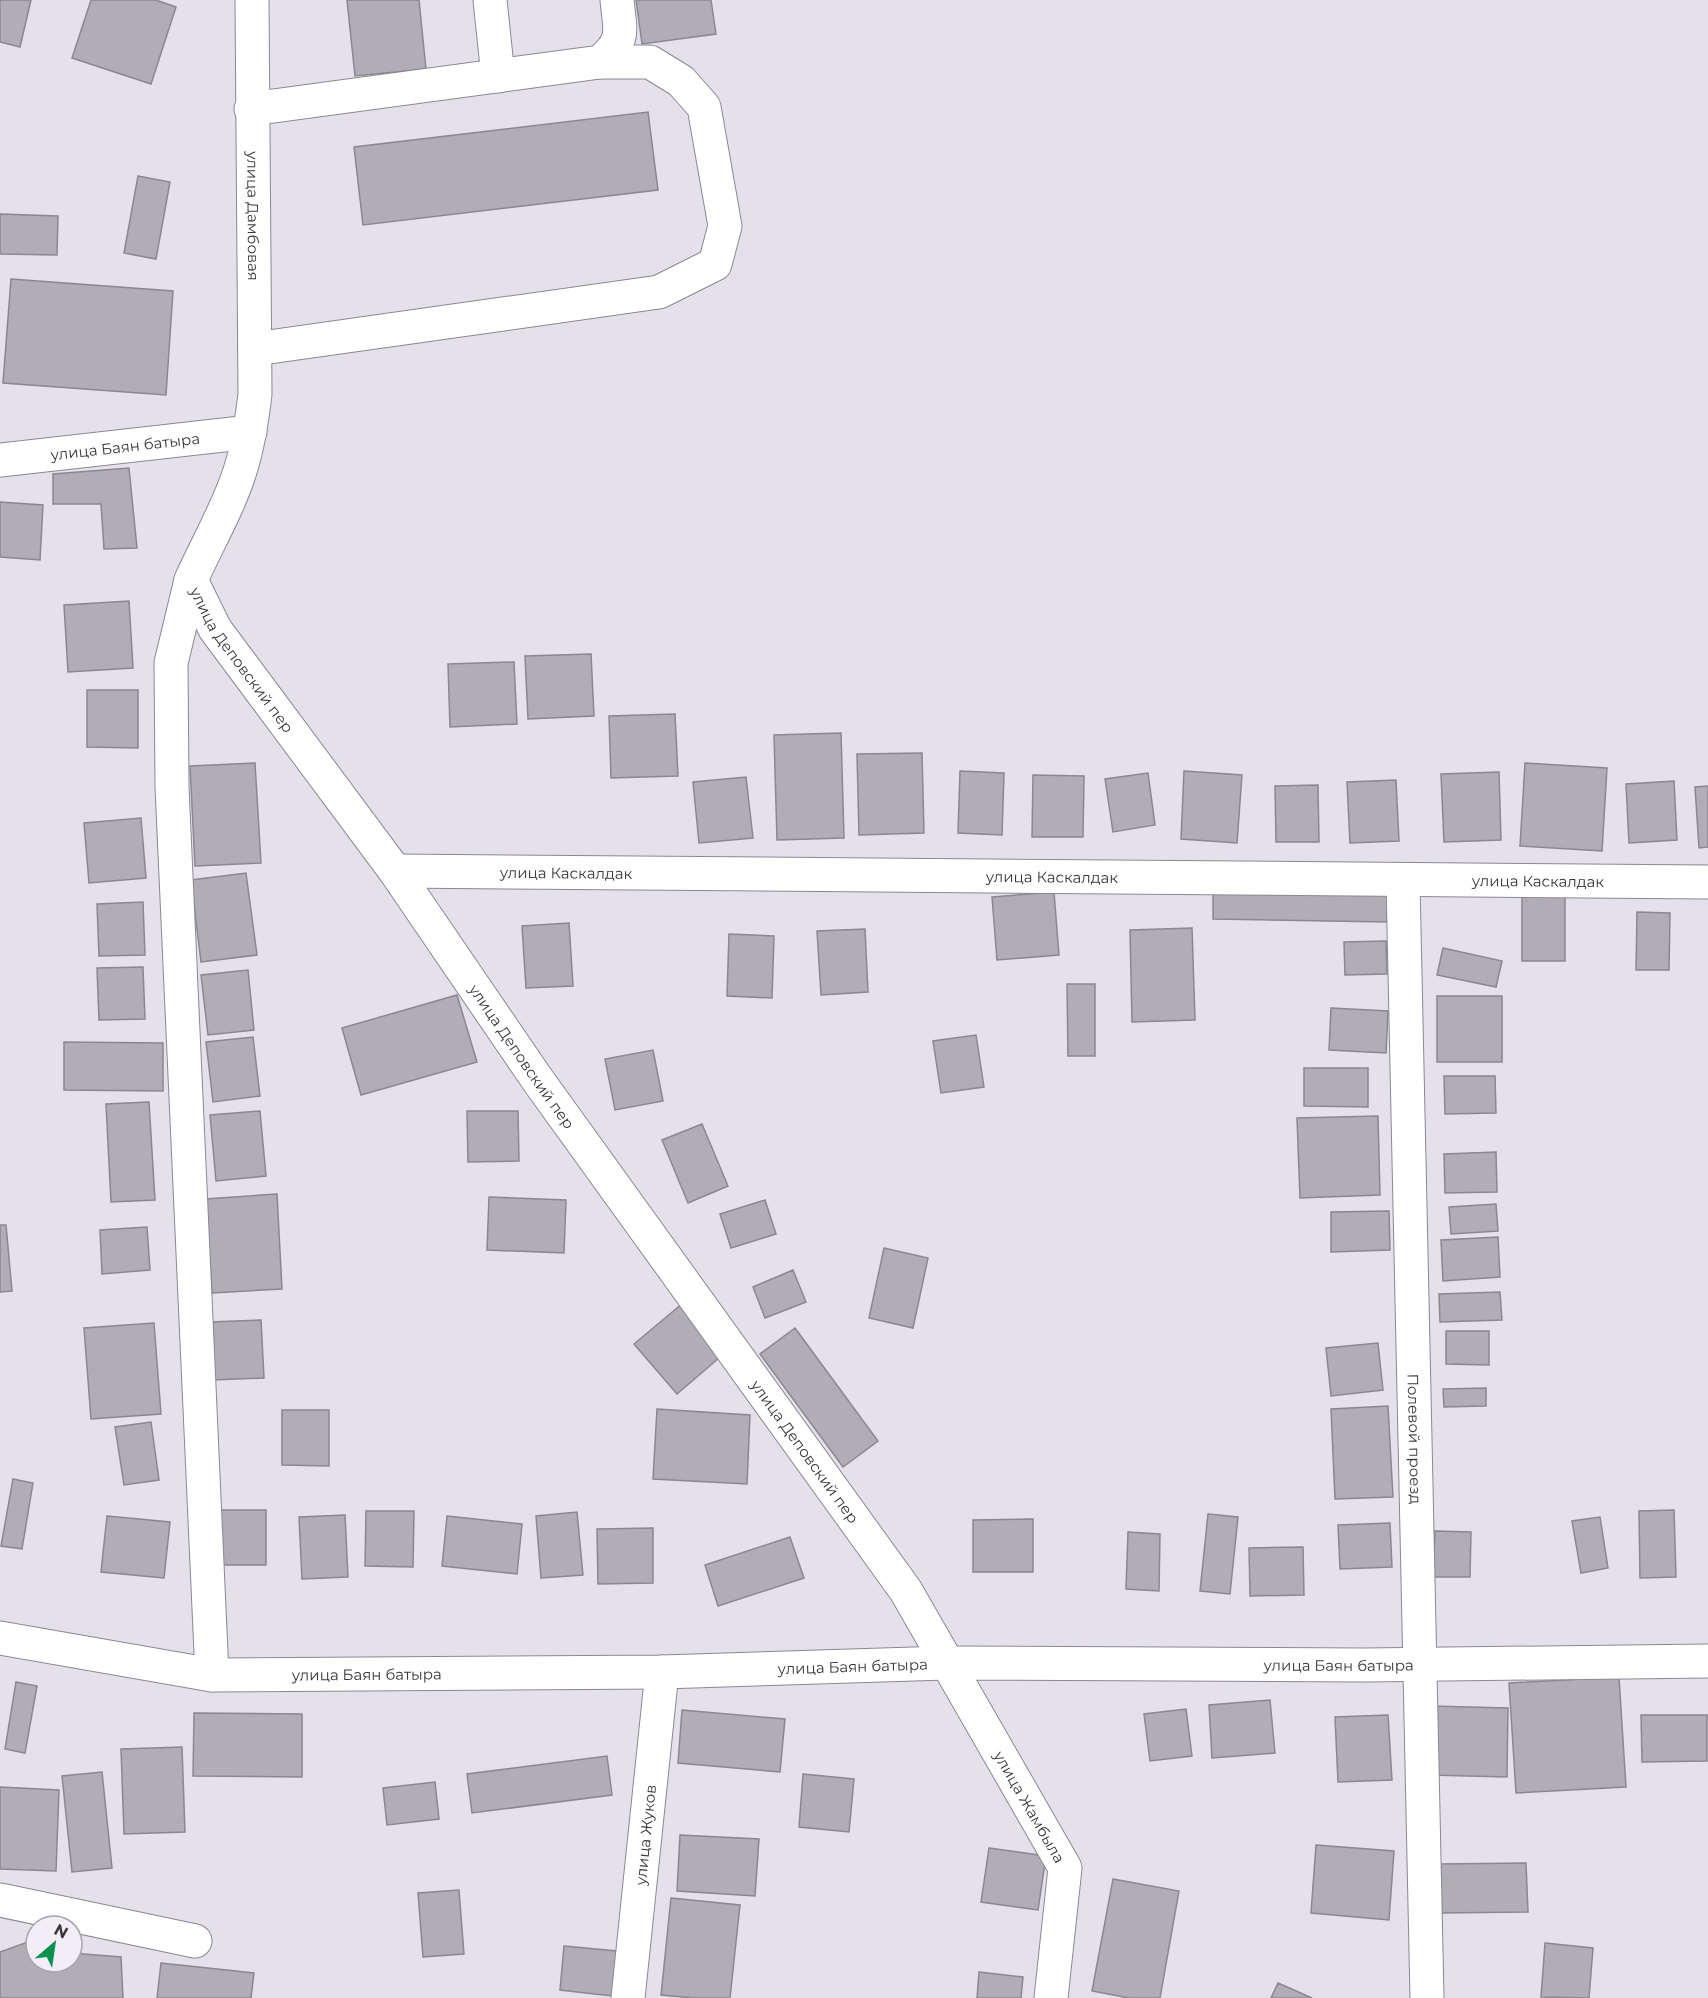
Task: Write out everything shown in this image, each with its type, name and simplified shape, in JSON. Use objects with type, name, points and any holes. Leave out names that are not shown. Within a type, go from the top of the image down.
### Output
[{"type":"street","name":"улица Дамбовая","points":[[250,432],[255,394],[251,109],[252,0]]},
{"type":"street","points":[[490,0],[498,76]]},
{"type":"street","points":[[600,62],[614,51],[620,38],[617,0]]},
{"type":"street","points":[[251,109],[600,62],[651,62],[681,81],[705,107],[725,226],[715,264],[658,292],[255,349]]},
{"type":"street","name":"улица Баян батыра","points":[[0,460],[250,432]]},
{"type":"street","name":"улица Деповский пер","points":[[250,432],[240,471],[223,514],[191,580],[215,629],[395,871],[537,1079],[906,1591],[946,1663]]},
{"type":"street","points":[[191,580],[171,663],[172,787],[212,1675]]},
{"type":"street","name":"улица Каскалдак","points":[[395,871],[1708,882]]},
{"type":"street","name":"Полевой проезд","points":[[1403,881],[1427,1998]]},
{"type":"street","name":"улица Баян батыра","points":[[0,1638],[212,1675],[662,1672],[946,1663],[1419,1664],[1708,1661]]},
{"type":"street","name":"улица Жамбыла","points":[[946,1663],[1065,1868],[1051,1998]]},
{"type":"street","name":"улица Жуков","points":[[628,1998],[662,1672]]},
{"type":"street","points":[[0,1900],[195,1941]]},
{"type":"building","points":[[0,0],[31,0],[20,47],[0,42]]},
{"type":"building","points":[[91,0],[156,0],[176,7],[151,84],[72,58]]},
{"type":"building","points":[[347,0],[419,0],[426,69],[355,76]]},
{"type":"building","points":[[636,0],[711,0],[716,34],[642,44]]},
{"type":"building","points":[[648,112],[658,190],[363,225],[354,147]]},
{"type":"building","points":[[138,176],[170,182],[156,259],[124,253]]},
{"type":"building","points":[[0,214],[58,216],[57,255],[0,254]]},
{"type":"building","points":[[11,279],[173,291],[166,395],[3,383]]},
{"type":"building","points":[[129,468],[137,548],[104,549],[101,504],[53,504],[53,474]]},
{"type":"building","points":[[0,502],[43,505],[40,560],[0,557]]},
{"type":"building","points":[[129,601],[133,668],[68,672],[64,605]]},
{"type":"building","points":[[591,654],[594,716],[528,719],[525,656]]},
{"type":"building","points":[[514,662],[517,724],[450,727],[448,664]]},
{"type":"building","points":[[87,690],[138,690],[138,748],[87,747]]},
{"type":"building","points":[[675,714],[678,776],[611,778],[609,716]]},
{"type":"building","points":[[841,733],[844,838],[777,840],[774,735]]},
{"type":"building","points":[[922,753],[924,833],[859,835],[857,754]]},
{"type":"building","points":[[255,763],[261,863],[195,866],[190,766]]},
{"type":"building","points":[[1525,763],[1607,768],[1602,851],[1520,846]]},
{"type":"building","points":[[960,771],[1004,773],[1002,835],[958,833]]},
{"type":"building","points":[[1184,771],[1242,775],[1237,843],[1181,839]]},
{"type":"building","points":[[1499,772],[1501,840],[1444,842],[1441,774]]},
{"type":"building","points":[[1148,773],[1155,825],[1113,832],[1105,779]]},
{"type":"building","points":[[1033,775],[1084,776],[1083,837],[1032,837]]},
{"type":"building","points":[[746,777],[753,838],[699,843],[693,782]]},
{"type":"building","points":[[1396,780],[1399,841],[1350,843],[1347,782]]},
{"type":"building","points":[[1674,781],[1677,840],[1629,843],[1626,784]]},
{"type":"building","points":[[1318,785],[1319,842],[1276,842],[1275,786]]},
{"type":"building","points":[[1708,786],[1708,847],[1699,848],[1695,787]]},
{"type":"building","points":[[141,818],[146,878],[89,883],[84,823]]},
{"type":"building","points":[[246,873],[257,955],[201,962],[191,880]]},
{"type":"building","points":[[1213,890],[1387,893],[1387,922],[1213,919]]},
{"type":"building","points":[[1054,892],[1059,955],[997,960],[992,897]]},
{"type":"building","points":[[1522,897],[1565,897],[1565,961],[1522,961]]},
{"type":"building","points":[[143,902],[145,955],[99,956],[97,904]]},
{"type":"building","points":[[1637,912],[1670,913],[1669,970],[1636,970]]},
{"type":"building","points":[[569,923],[573,986],[526,988],[522,926]]},
{"type":"building","points":[[1192,928],[1195,1020],[1132,1022],[1130,930]]},
{"type":"building","points":[[865,929],[868,992],[821,995],[817,931]]},
{"type":"building","points":[[729,934],[774,936],[772,998],[727,996]]},
{"type":"building","points":[[1386,941],[1387,974],[1345,975],[1344,942]]},
{"type":"building","points":[[1443,948],[1502,961],[1496,987],[1437,975]]},
{"type":"building","points":[[143,967],[145,1019],[99,1020],[97,968]]},
{"type":"building","points":[[248,970],[254,1030],[208,1035],[201,975]]},
{"type":"building","points":[[1067,984],[1095,984],[1095,1056],[1068,1056]]},
{"type":"building","points":[[457,995],[477,1062],[361,1095],[342,1028]]},
{"type":"building","points":[[1437,996],[1502,996],[1502,1062],[1437,1062]]},
{"type":"building","points":[[1331,1008],[1388,1011],[1386,1053],[1329,1050]]},
{"type":"building","points":[[976,1035],[984,1087],[941,1093],[933,1041]]},
{"type":"building","points":[[253,1037],[260,1096],[213,1102],[206,1042]]},
{"type":"building","points":[[64,1042],[163,1043],[163,1091],[64,1090]]},
{"type":"building","points":[[653,1050],[663,1101],[615,1110],[605,1059]]},
{"type":"building","points":[[1304,1068],[1368,1068],[1368,1107],[1304,1106]]},
{"type":"building","points":[[1444,1076],[1495,1076],[1496,1113],[1445,1114]]},
{"type":"building","points":[[149,1102],[155,1200],[111,1202],[106,1104]]},
{"type":"building","points":[[260,1111],[266,1176],[216,1181],[210,1115]]},
{"type":"building","points":[[467,1111],[518,1111],[519,1161],[468,1162]]},
{"type":"building","points":[[1378,1116],[1380,1195],[1300,1198],[1297,1118]]},
{"type":"building","points":[[702,1124],[728,1186],[688,1203],[662,1140]]},
{"type":"building","points":[[1496,1152],[1497,1192],[1445,1193],[1444,1154]]},
{"type":"building","points":[[277,1194],[282,1289],[212,1293],[206,1199]]},
{"type":"building","points":[[489,1197],[566,1200],[564,1253],[487,1250]]},
{"type":"building","points":[[765,1200],[776,1234],[731,1248],[720,1214]]},
{"type":"building","points":[[1496,1204],[1498,1231],[1451,1234],[1449,1207]]},
{"type":"building","points":[[1389,1211],[1390,1250],[1331,1252],[1331,1212]]},
{"type":"building","points":[[0,1225],[6,1225],[12,1291],[0,1292]]},
{"type":"building","points":[[147,1227],[150,1270],[102,1274],[100,1230]]},
{"type":"building","points":[[1498,1237],[1500,1277],[1443,1281],[1441,1240]]},
{"type":"building","points":[[884,1248],[928,1258],[913,1328],[869,1318]]},
{"type":"building","points":[[793,1270],[806,1302],[765,1318],[753,1287]]},
{"type":"building","points":[[1500,1292],[1502,1320],[1440,1322],[1439,1294]]},
{"type":"building","points":[[683,1303],[726,1352],[677,1394],[634,1344]]},
{"type":"building","points":[[261,1320],[264,1378],[212,1380],[210,1322]]},
{"type":"building","points":[[154,1323],[161,1414],[91,1419],[84,1328]]},
{"type":"building","points":[[795,1328],[878,1441],[843,1467],[760,1354]]},
{"type":"building","points":[[1446,1331],[1489,1331],[1489,1365],[1446,1364]]},
{"type":"building","points":[[1378,1343],[1383,1390],[1331,1396],[1326,1348]]},
{"type":"building","points":[[1486,1388],[1486,1406],[1444,1407],[1443,1389]]},
{"type":"building","points":[[1388,1406],[1393,1497],[1335,1499],[1331,1409]]},
{"type":"building","points":[[657,1409],[750,1415],[747,1484],[653,1479]]},
{"type":"building","points":[[282,1410],[329,1410],[329,1466],[282,1465]]},
{"type":"building","points":[[151,1422],[159,1480],[124,1485],[115,1427]]},
{"type":"building","points":[[13,1479],[33,1483],[22,1549],[1,1546]]},
{"type":"building","points":[[219,1510],[266,1510],[266,1565],[218,1565]]},
{"type":"building","points":[[1674,1510],[1676,1577],[1640,1578],[1639,1511]]},
{"type":"building","points":[[366,1511],[414,1511],[413,1567],[365,1566]]},
{"type":"building","points":[[577,1512],[583,1575],[541,1578],[536,1516]]},
{"type":"building","points":[[1208,1514],[1238,1517],[1230,1594],[1200,1591]]},
{"type":"building","points":[[345,1515],[348,1577],[302,1579],[299,1517]]},
{"type":"building","points":[[107,1516],[170,1522],[164,1578],[101,1572]]},
{"type":"building","points":[[447,1516],[522,1524],[517,1574],[442,1566]]},
{"type":"building","points":[[1600,1517],[1608,1568],[1581,1573],[1572,1521]]},
{"type":"building","points":[[1033,1519],[1033,1572],[973,1572],[973,1520]]},
{"type":"building","points":[[1390,1523],[1392,1567],[1340,1569],[1338,1525]]},
{"type":"building","points":[[653,1528],[653,1583],[598,1584],[597,1529]]},
{"type":"building","points":[[1435,1531],[1471,1532],[1470,1577],[1433,1577]]},
{"type":"building","points":[[1128,1532],[1160,1534],[1159,1591],[1126,1589]]},
{"type":"building","points":[[790,1537],[804,1578],[718,1606],[705,1565]]},
{"type":"building","points":[[1303,1547],[1304,1595],[1250,1596],[1249,1548]]},
{"type":"building","points":[[1619,1677],[1626,1787],[1516,1793],[1509,1683]]},
{"type":"building","points":[[16,1682],[37,1686],[25,1753],[5,1749]]},
{"type":"building","points":[[1270,1700],[1275,1753],[1212,1758],[1209,1705]]},
{"type":"building","points":[[1431,1706],[1508,1708],[1507,1777],[1429,1775]]},
{"type":"building","points":[[1186,1709],[1192,1756],[1150,1761],[1144,1714]]},
{"type":"building","points":[[682,1710],[785,1719],[780,1772],[678,1763]]},
{"type":"building","points":[[194,1713],[302,1714],[302,1777],[193,1776]]},
{"type":"building","points":[[1388,1715],[1392,1780],[1338,1782],[1335,1717]]},
{"type":"building","points":[[1641,1715],[1707,1715],[1707,1761],[1642,1762]]},
{"type":"building","points":[[182,1747],[185,1832],[124,1834],[121,1749]]},
{"type":"building","points":[[607,1756],[612,1795],[472,1813],[467,1774]]},
{"type":"building","points":[[102,1772],[112,1868],[72,1872],[62,1776]]},
{"type":"building","points":[[803,1774],[854,1779],[849,1832],[799,1827]]},
{"type":"building","points":[[435,1782],[439,1819],[387,1825],[383,1788]]},
{"type":"building","points":[[0,1787],[59,1790],[56,1871],[0,1869]]},
{"type":"building","points":[[680,1835],[759,1839],[755,1896],[677,1891]]},
{"type":"building","points":[[1316,1845],[1394,1851],[1389,1920],[1311,1913]]},
{"type":"building","points":[[989,1848],[1046,1856],[1038,1910],[981,1902]]},
{"type":"building","points":[[1526,1863],[1528,1912],[1440,1913],[1439,1864]]},
{"type":"building","points":[[1113,1879],[1179,1891],[1160,1998],[1129,1998],[1092,1991]]},
{"type":"building","points":[[459,1890],[464,1954],[423,1957],[418,1893]]},
{"type":"building","points":[[671,1898],[740,1905],[730,1998],[661,1995]]},
{"type":"building","points":[[24,1943],[24,1974],[84,1974],[84,1954],[121,1957],[123,1998],[0,1998],[0,1952]]},
{"type":"building","points":[[1545,1943],[1593,1948],[1589,1998],[1541,1997]]},
{"type":"building","points":[[564,1946],[617,1951],[612,1996],[560,1990]]},
{"type":"building","points":[[161,1963],[254,1973],[251,1998],[157,1998]]},
{"type":"building","points":[[979,1972],[1023,1977],[1021,1998],[977,1998]]},
{"type":"building","points":[[1278,1983],[1312,1998],[1271,1998]]}]
